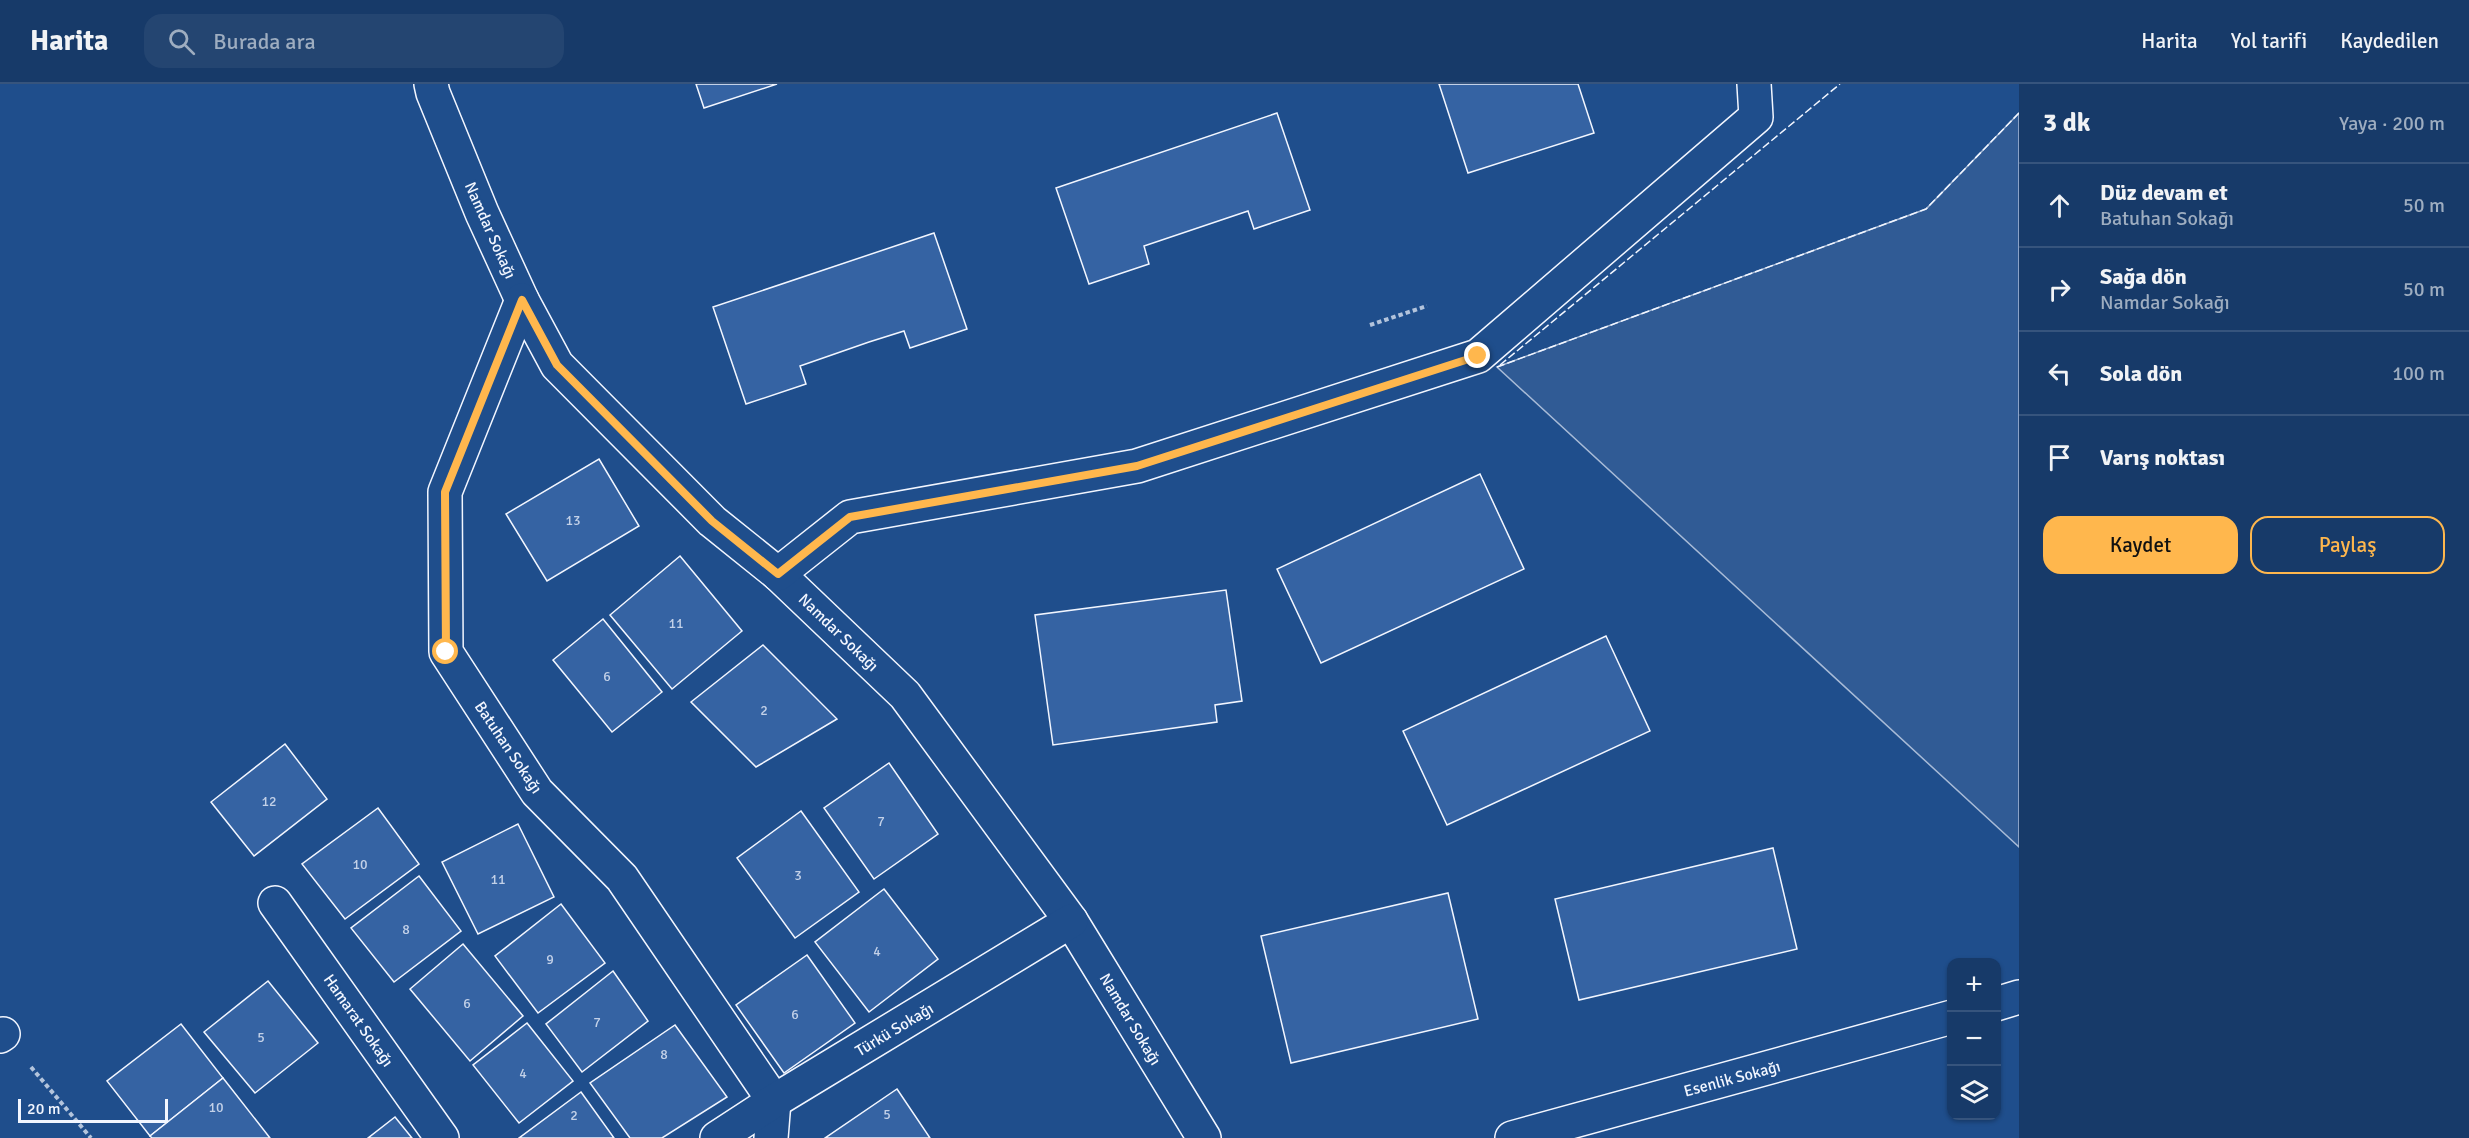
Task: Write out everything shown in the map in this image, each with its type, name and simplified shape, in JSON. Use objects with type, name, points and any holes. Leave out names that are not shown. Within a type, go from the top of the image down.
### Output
[{"type":"street","name":"Namdar Sokağı","points":[[431,84],[482,213],[522,300],[557,365],[712,521],[778,574],[905,695],[1071,921],[1204,1138]]},
{"type":"street","points":[[778,574],[850,517],[1137,466],[1478,356],[1756,117],[1754,84]]},
{"type":"street","name":"Batuhan Sokağı","points":[[522,300],[445,492],[446,652],[537,792],[622,878],[774,1101]]},
{"type":"street","name":"Hamarat Sokağı","points":[[275,903],[442,1138]]},
{"type":"street","name":"Türkü Sokağı","points":[[717,1138],[1071,921]]},
{"type":"street","points":[[2001,1002],[2019,997]]},
{"type":"street","name":"Esenlik Sokağı","points":[[1512,1138],[1947,1018]]},
{"type":"street","points":[[771,1138],[774,1101]]},
{"type":"path","points":[[1370,325],[1428,306]]},
{"type":"path","points":[[1,1035],[91,1138]]},
{"type":"shaded area","points":[[2019,113],[2019,847],[1497,367],[1926,209]]},
{"type":"building","points":[[696,84],[777,84],[704,108]]},
{"type":"building","points":[[1439,84],[1578,84],[1594,133],[1468,173]]},
{"type":"building","points":[[1277,113],[1310,210],[1254,229],[1248,211],[1144,246],[1149,264],[1089,284],[1056,188]]},
{"type":"building","points":[[934,233],[967,329],[910,348],[904,331],[869,342],[800,366],[806,384],[746,404],[713,307]]},
{"type":"building","points":[[599,459],[639,526],[547,581],[506,514]]},
{"type":"building","points":[[1480,474],[1524,569],[1321,663],[1277,569]]},
{"type":"building","points":[[680,556],[742,631],[672,689],[610,615]]},
{"type":"building","points":[[1226,590],[1242,701],[1215,705],[1217,722],[1053,745],[1035,615]]},
{"type":"building","points":[[603,619],[662,692],[612,732],[553,660]]},
{"type":"building","points":[[1606,636],[1650,731],[1447,825],[1403,731]]},
{"type":"building","points":[[763,645],[837,719],[756,767],[691,702]]},
{"type":"building","points":[[285,744],[327,799],[254,856],[211,802]]},
{"type":"building","points":[[889,763],[938,834],[874,879],[824,808]]},
{"type":"building","points":[[378,808],[419,864],[345,919],[302,864]]},
{"type":"building","points":[[801,811],[859,892],[795,938],[737,858]]},
{"type":"building","points":[[518,824],[554,897],[478,934],[442,862]]},
{"type":"building","points":[[1773,848],[1797,949],[1579,1000],[1555,899]]},
{"type":"building","points":[[419,876],[461,931],[394,982],[351,928]]},
{"type":"building","points":[[884,889],[938,959],[869,1012],[815,942]]},
{"type":"building","points":[[1448,893],[1478,1019],[1291,1063],[1261,936]]},
{"type":"building","points":[[561,904],[605,963],[538,1013],[495,956]]},
{"type":"building","points":[[463,944],[523,1016],[470,1061],[410,989]]},
{"type":"building","points":[[807,955],[855,1023],[784,1073],[736,1005]]},
{"type":"building","points":[[613,971],[648,1021],[582,1072],[546,1024]]},
{"type":"building","points":[[268,981],[318,1043],[255,1093],[204,1032]]},
{"type":"building","points":[[527,1023],[573,1081],[519,1123],[473,1065]]},
{"type":"building","points":[[181,1024],[223,1078],[150,1136],[107,1081]]},
{"type":"building","points":[[675,1025],[727,1097],[662,1138],[630,1138],[590,1083]]},
{"type":"building","points":[[223,1078],[270,1138],[152,1138],[150,1136]]},
{"type":"building","points":[[897,1089],[930,1138],[825,1138]]},
{"type":"building","points":[[581,1092],[614,1138],[519,1138]]},
{"type":"building","points":[[395,1117],[412,1138],[368,1138]]},
{"type":"fence","points":[[1500,365],[1840,84]]},
{"type":"fence","points":[[1497,367],[1926,209],[2019,113]]},
{"type":"route","points":[[446,652],[445,492],[522,300],[557,365],[712,521],[778,574],[850,517],[1137,466],[1478,356]]}]
